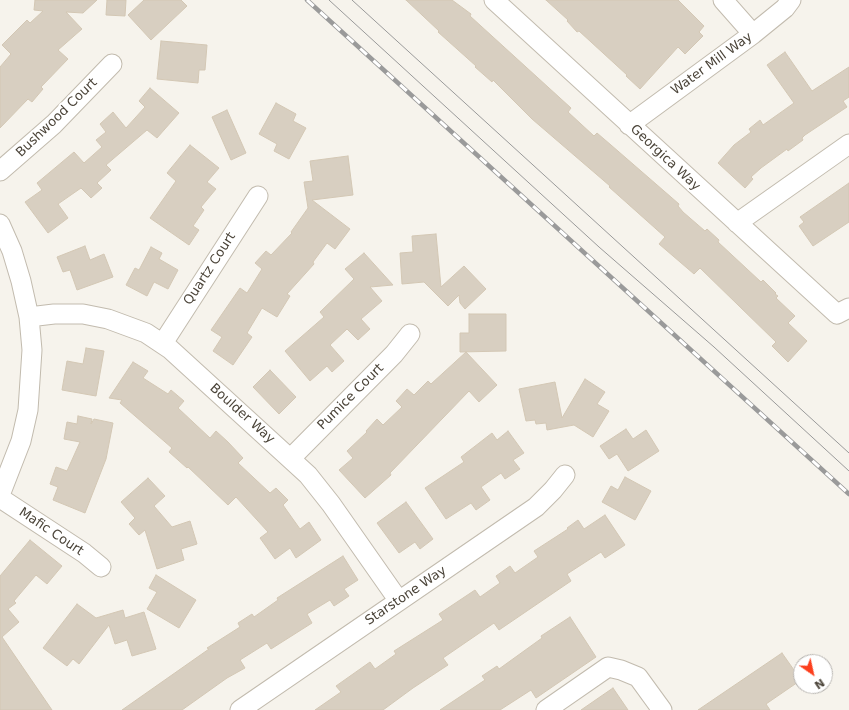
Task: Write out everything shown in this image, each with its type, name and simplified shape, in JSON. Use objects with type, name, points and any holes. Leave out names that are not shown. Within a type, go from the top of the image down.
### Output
[{"type":"street","name":"Georgica Way","points":[[494,0],[737,223],[843,311]]},
{"type":"street","points":[[722,0],[753,34]]},
{"type":"street","name":"Water Mill Way","points":[[629,125],[753,34],[785,8],[792,0]]},
{"type":"street","name":"Bushwood Court","points":[[0,171],[54,124],[112,64]]},
{"type":"street","points":[[737,223],[849,144]]},
{"type":"street","name":"Quartz Court","points":[[163,343],[258,196]]},
{"type":"street","points":[[0,224],[12,250],[19,275],[29,317],[32,350],[28,410],[21,441],[0,497]]},
{"type":"street","name":"Boulder Way","points":[[29,317],[54,314],[83,314],[108,319],[146,333],[163,343],[291,458],[331,504],[399,601]]},
{"type":"street","name":"Pumice Court","points":[[291,458],[394,354],[410,334]]},
{"type":"street","name":"Starstone Way","points":[[240,710],[536,507],[565,475]]},
{"type":"street","name":"Mafic Court","points":[[0,497],[84,553],[101,567]]},
{"type":"street","points":[[546,710],[608,667],[621,670],[638,677],[662,710]]},
{"type":"building","points":[[35,0],[97,0],[83,13],[66,12],[82,29],[58,50],[68,59],[41,87],[43,89],[32,102],[28,99],[0,128],[0,67],[11,54],[2,45],[27,20],[30,23],[43,11],[34,10]]},
{"type":"building","points":[[107,0],[126,0],[125,16],[106,15]]},
{"type":"building","points":[[144,0],[181,0],[187,6],[151,40],[128,15]]},
{"type":"building","points":[[406,0],[452,0],[471,14],[470,16],[571,108],[568,112],[594,136],[597,133],[679,204],[678,206],[683,212],[705,231],[707,229],[719,240],[718,242],[761,282],[763,280],[776,293],[775,294],[778,296],[776,298],[795,316],[788,323],[807,341],[788,362],[772,346],[776,342],[700,268],[694,274],[659,244],[665,237],[609,187],[610,186],[532,119],[493,80],[492,82],[475,67],[476,66],[438,32],[439,31]]},
{"type":"building","points":[[546,0],[678,0],[704,26],[699,32],[703,36],[685,54],[678,47],[640,89],[579,31],[577,32],[567,21],[568,20]]},
{"type":"building","points":[[161,41],[207,45],[205,70],[199,70],[198,83],[157,79]]},
{"type":"building","points":[[785,52],[812,91],[849,67],[849,97],[843,101],[847,107],[805,135],[802,138],[803,140],[788,151],[787,149],[761,168],[751,177],[753,179],[745,188],[718,163],[734,145],[751,132],[749,129],[760,120],[763,125],[794,103],[767,65]]},
{"type":"building","points":[[150,88],[179,113],[157,138],[147,130],[106,165],[111,170],[97,183],[102,188],[91,198],[81,188],[58,204],[68,218],[48,233],[25,202],[42,190],[37,183],[74,152],[84,163],[102,147],[96,140],[106,132],[100,124],[113,112],[126,128],[145,107],[139,101]]},
{"type":"building","points":[[276,103],[296,114],[293,121],[306,128],[289,159],[274,151],[277,144],[259,134]]},
{"type":"building","points":[[227,110],[246,153],[231,160],[212,117]]},
{"type":"building","points":[[190,145],[219,168],[207,182],[216,189],[201,207],[204,210],[193,226],[199,230],[189,245],[150,218],[176,181],[167,173]]},
{"type":"building","points":[[348,156],[353,195],[312,200],[350,229],[335,249],[327,243],[313,262],[314,264],[287,294],[290,296],[277,317],[262,308],[247,333],[252,337],[233,365],[213,351],[222,337],[211,330],[240,288],[247,293],[262,269],[255,263],[266,251],[271,255],[292,233],[291,232],[308,208],[304,182],[313,181],[310,161]]},
{"type":"building","points":[[849,183],[849,222],[813,246],[799,226],[804,222],[800,217]]},
{"type":"building","points":[[436,234],[441,287],[464,266],[486,289],[465,309],[460,303],[459,295],[448,306],[424,282],[402,284],[400,253],[413,252],[412,236]]},
{"type":"building","points":[[85,246],[90,260],[104,254],[113,277],[77,290],[70,270],[63,272],[57,257]]},
{"type":"building","points":[[151,247],[162,253],[159,259],[178,270],[168,289],[154,282],[147,296],[126,285],[135,268],[139,270]]},
{"type":"building","points":[[364,253],[393,285],[370,287],[382,301],[361,319],[370,329],[358,340],[347,329],[330,345],[344,361],[332,372],[327,366],[310,381],[285,351],[324,317],[320,312],[354,279],[345,269]]},
{"type":"building","points":[[469,314],[506,314],[506,351],[460,352],[460,333],[469,333]]},
{"type":"building","points":[[86,348],[104,351],[96,396],[62,390],[67,361],[83,364]]},
{"type":"building","points":[[466,352],[497,385],[479,402],[469,391],[390,473],[391,475],[365,498],[339,470],[353,458],[347,451],[367,432],[366,431],[377,419],[383,425],[402,407],[396,401],[407,389],[414,395],[428,381],[431,384]]},
{"type":"building","points":[[133,362],[148,371],[143,378],[168,394],[171,390],[184,401],[178,408],[210,438],[216,431],[228,442],[243,458],[238,463],[270,493],[276,488],[288,500],[283,505],[300,529],[309,522],[321,540],[296,558],[290,548],[275,559],[260,538],[268,532],[236,497],[228,505],[188,467],[187,468],[169,452],[172,448],[120,403],[122,400],[109,398]]},
{"type":"building","points":[[270,370],[296,397],[279,414],[253,387]]},
{"type":"building","points":[[585,379],[605,392],[597,404],[609,411],[593,437],[574,425],[547,430],[546,423],[536,424],[535,420],[526,421],[519,389],[555,382],[562,418]]},
{"type":"building","points":[[78,416],[92,419],[91,424],[94,419],[113,423],[106,459],[85,513],[53,500],[58,487],[50,484],[56,467],[67,471],[80,442],[64,439],[67,422],[77,424]]},
{"type":"building","points":[[626,429],[633,439],[646,430],[659,451],[628,471],[617,454],[609,459],[600,446]]},
{"type":"building","points":[[508,431],[524,453],[513,460],[520,469],[505,479],[501,473],[481,487],[490,500],[476,510],[471,503],[446,519],[425,488],[464,462],[461,457],[492,433],[497,440]]},
{"type":"building","points":[[625,477],[651,491],[635,520],[602,502],[611,486],[618,490]]},
{"type":"building","points":[[148,478],[165,496],[154,506],[172,527],[190,521],[197,544],[181,549],[184,560],[157,569],[145,530],[139,535],[129,524],[135,518],[121,502]]},
{"type":"building","points":[[406,502],[433,539],[420,549],[415,542],[399,553],[377,523]]},
{"type":"building","points":[[605,515],[625,545],[605,558],[601,552],[567,574],[571,581],[499,630],[494,623],[443,658],[448,665],[383,710],[315,710],[341,692],[336,686],[370,662],[375,669],[396,654],[394,651],[443,620],[439,614],[475,590],[480,597],[500,583],[496,576],[510,566],[515,573],[538,557],[534,551],[568,529],[567,528],[578,520],[584,529]]},
{"type":"building","points":[[30,540],[62,566],[47,584],[36,575],[14,601],[16,603],[8,609],[19,622],[2,637],[52,710],[0,710],[0,576]]},
{"type":"building","points":[[343,556],[358,580],[344,589],[349,596],[334,606],[330,600],[307,614],[312,623],[271,649],[267,643],[240,660],[245,668],[227,678],[182,710],[122,710],[209,649],[207,648],[240,627],[238,623],[252,614],[254,617],[278,600],[277,598]]},
{"type":"building","points":[[156,575],[196,600],[179,628],[147,609],[157,592],[149,588]]},
{"type":"building","points":[[77,604],[96,618],[123,610],[125,618],[144,612],[156,649],[132,656],[127,640],[115,644],[109,625],[79,664],[73,659],[67,666],[43,648]]},
{"type":"building","points":[[570,617],[596,657],[536,698],[531,690],[500,710],[440,710],[485,680],[482,676],[497,666],[499,669],[542,638],[541,636]]},
{"type":"building","points":[[782,653],[793,669],[793,685],[766,704],[770,710],[698,710]]},
{"type":"building","points":[[613,688],[628,710],[581,710]]},
{"type":"tram line","points":[[329,0],[599,247],[714,347],[849,471]]},
{"type":"tram line","points":[[352,0],[849,453]]},
{"type":"railway","points":[[307,0],[849,494]]}]
